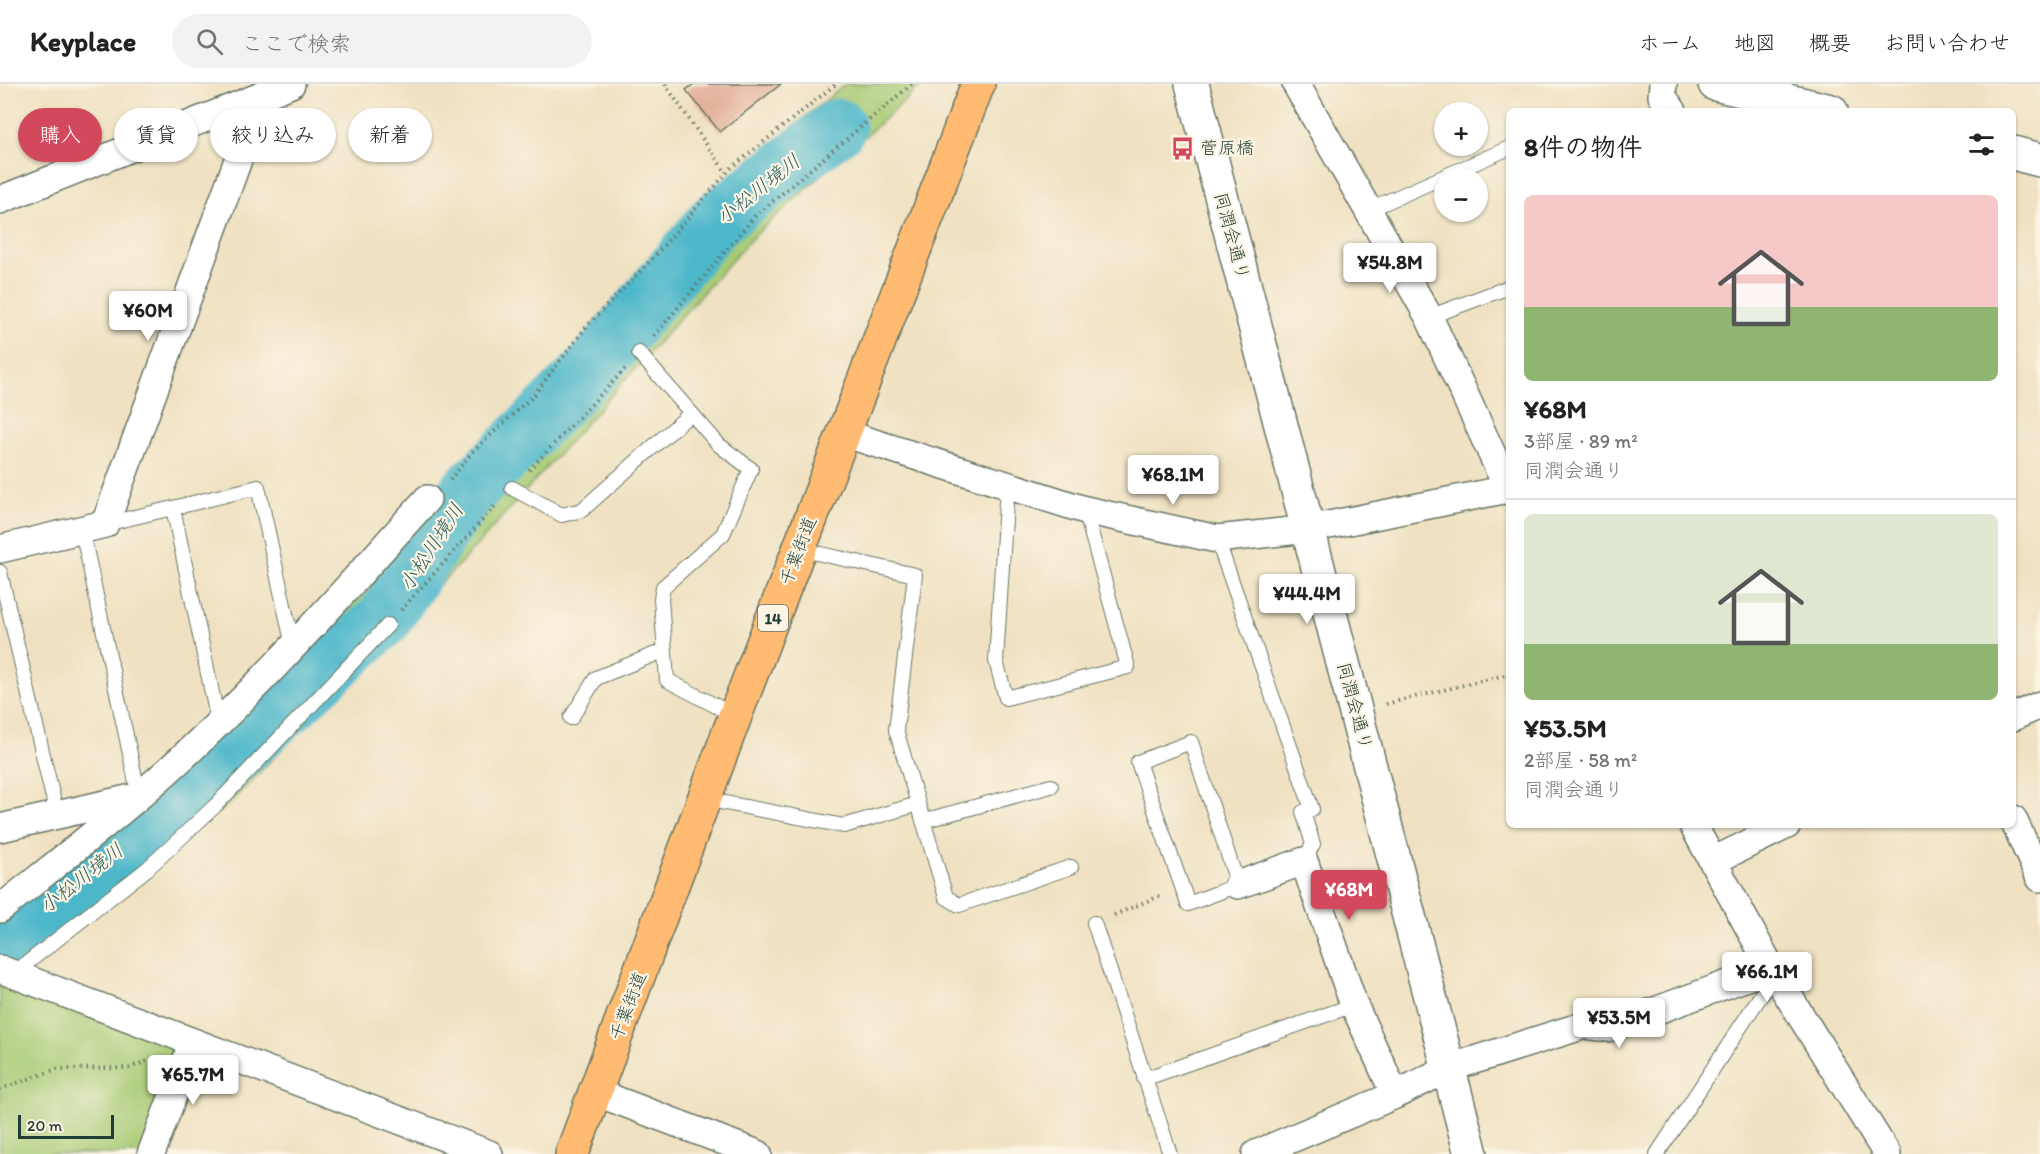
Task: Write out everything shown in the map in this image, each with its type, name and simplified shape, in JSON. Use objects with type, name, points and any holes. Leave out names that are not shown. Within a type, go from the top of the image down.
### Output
[{"type":"highway","name":"千葉街道","points":[[572,1154],[735,716],[978,84]]},
{"type":"street","points":[[0,200],[291,84]]},
{"type":"street","name":"同潤会通り","points":[[1192,84],[1471,1154]]},
{"type":"street","points":[[1296,84],[1429,317],[1506,484]]},
{"type":"street","points":[[1664,84],[1662,96],[1671,108]]},
{"type":"street","points":[[1715,84],[1818,108]]},
{"type":"street","points":[[0,549],[94,527],[261,97]]},
{"type":"street","points":[[2016,154],[2040,160]]},
{"type":"street","points":[[843,433],[1085,510],[1217,539],[1309,529],[1506,491]]},
{"type":"street","points":[[0,909],[139,796],[218,721],[294,647],[427,499]]},
{"type":"street","points":[[2016,716],[2040,705]]},
{"type":"street","points":[[0,828],[139,796]]},
{"type":"street","points":[[2016,825],[2038,865]]},
{"type":"street","points":[[1695,828],[1773,971],[1887,1154]]},
{"type":"street","points":[[1713,861],[1781,828]]},
{"type":"street","points":[[1238,885],[1304,861],[1354,1005],[1395,1095]]},
{"type":"street","points":[[5,971],[489,1154]]},
{"type":"street","points":[[1256,1154],[1395,1095],[1449,1068],[1585,1025],[1609,1028],[1773,971]]},
{"type":"street","points":[[151,1154],[193,1042]]},
{"type":"street","points":[[595,1092],[758,1154]]},
{"type":"lane","points":[[1368,210],[1506,149]]},
{"type":"lane","points":[[1429,317],[1506,288]]},
{"type":"lane","points":[[639,353],[719,445],[751,469],[723,534],[663,587],[661,599],[663,651],[667,680],[735,716]]},
{"type":"lane","points":[[512,488],[562,515],[582,510],[690,414]]},
{"type":"lane","points":[[1007,487],[996,661],[1006,698],[1128,667],[1085,510]]},
{"type":"lane","points":[[139,796],[94,527],[258,488],[294,647]]},
{"type":"lane","points":[[173,508],[218,721]]},
{"type":"lane","points":[[1217,539],[1312,809],[1303,812],[1313,844],[1304,861]]},
{"type":"lane","points":[[799,549],[915,575],[896,730],[946,897],[959,905],[1071,867]]},
{"type":"lane","points":[[0,572],[57,815]]},
{"type":"lane","points":[[5,971],[147,869],[215,806],[388,625]]},
{"type":"lane","points":[[571,718],[596,678],[663,651]]},
{"type":"lane","points":[[1191,742],[1238,885],[1188,904],[1138,762],[1191,742]]},
{"type":"lane","points":[[923,821],[1051,786]]},
{"type":"lane","points":[[705,799],[844,826],[918,804]]},
{"type":"lane","points":[[1094,923],[1170,1154]]},
{"type":"lane","points":[[1657,1154],[1773,971]]},
{"type":"lane","points":[[1144,1079],[1354,1005]]},
{"type":"path","points":[[665,84],[726,173]]},
{"type":"path","points":[[427,499],[438,495],[472,452],[533,396],[587,326],[652,259],[726,173],[836,84]]},
{"type":"path","points":[[1357,713],[1506,675]]},
{"type":"path","points":[[1094,923],[1182,887]]},
{"type":"path","points":[[0,1089],[57,1069],[129,1068],[193,1042]]},
{"type":"green space","points":[[846,84],[923,84],[751,239],[469,554],[228,805],[14,967],[0,960],[0,917],[147,797],[367,589],[475,458],[569,364],[701,200]]},
{"type":"green space","points":[[0,974],[181,1044],[146,1154],[0,1154]]},
{"type":"building","points":[[694,84],[781,84],[720,132],[686,90]]},
{"type":"waterway","name":"小松川境川","points":[[0,942],[210,777],[384,619],[465,495],[590,371],[716,220],[838,127]]},
{"type":"place","name":"菅原橋","points":[[1182,148]]}]
